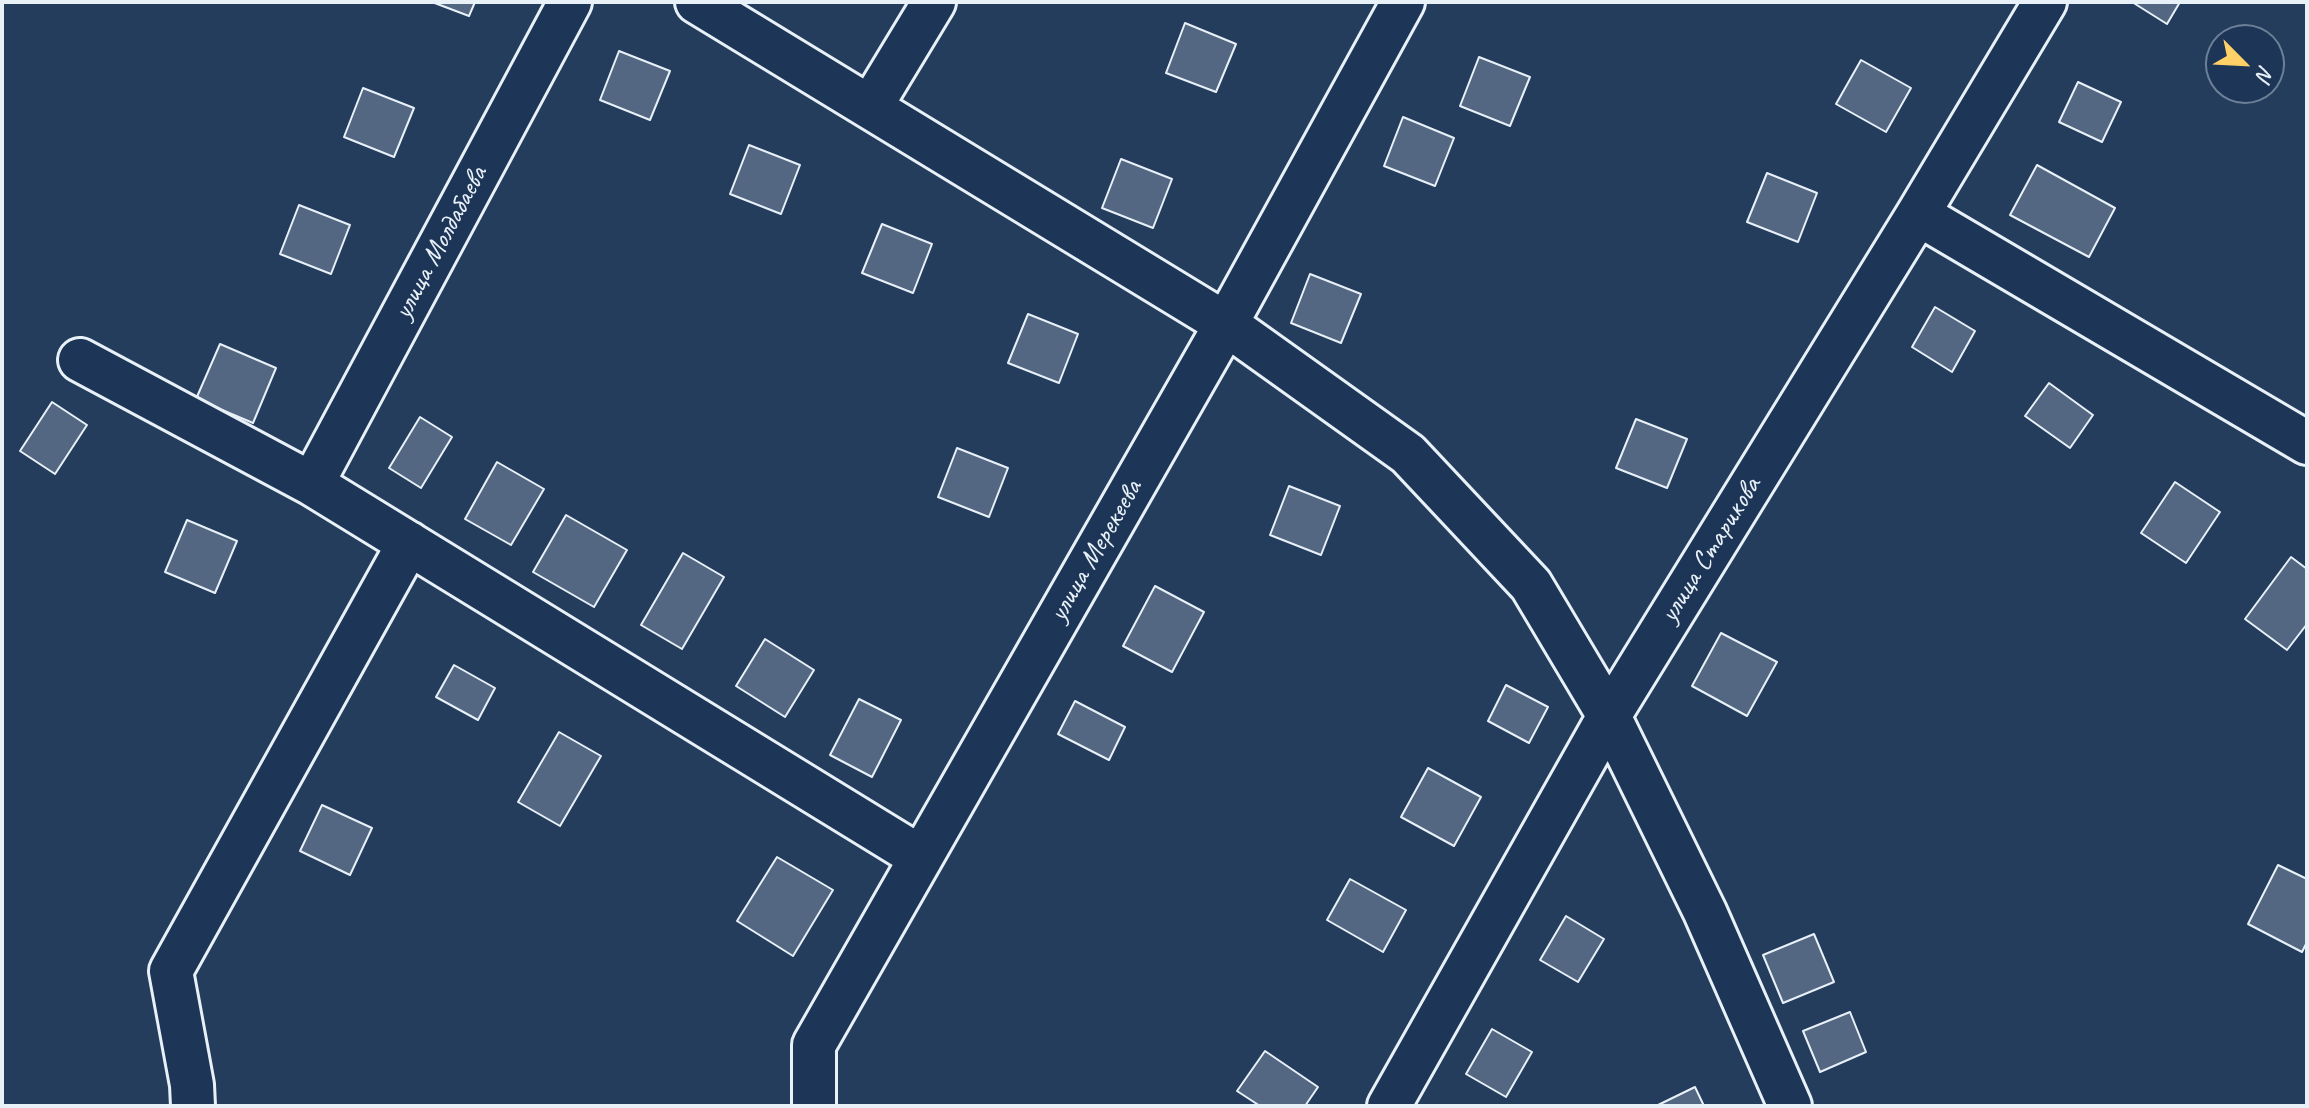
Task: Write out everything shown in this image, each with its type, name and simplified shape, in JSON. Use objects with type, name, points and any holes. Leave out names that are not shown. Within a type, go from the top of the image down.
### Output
[{"type":"street","name":"улица Молдабаева","points":[[312,484],[570,2]]},
{"type":"street","points":[[697,2],[1226,324],[1408,454],[1531,585],[1609,716],[1705,912],[1790,1106]]},
{"type":"street","points":[[871,106],[934,2]]},
{"type":"street","name":"улица Мерекеева","points":[[814,1106],[814,1045],[1226,324],[1403,2]]},
{"type":"street","name":"улица Старикова","points":[[1389,1106],[1609,716],[2045,2]]},
{"type":"street","points":[[1918,214],[2307,443]]},
{"type":"street","points":[[80,360],[312,484],[920,857]]},
{"type":"street","points":[[193,1106],[171,971],[409,543]]},
{"type":"building","points":[[432,2],[475,2],[469,16]]},
{"type":"building","points":[[2132,2],[2180,2],[2167,24]]},
{"type":"building","points":[[1185,23],[1236,44],[1216,92],[1166,73]]},
{"type":"building","points":[[619,51],[670,71],[650,120],[600,100]]},
{"type":"building","points":[[1479,57],[1530,77],[1510,126],[1460,106]]},
{"type":"building","points":[[1861,60],[1911,88],[1886,132],[1836,104]]},
{"type":"building","points":[[2078,82],[2121,102],[2102,142],[2059,122]]},
{"type":"building","points":[[363,88],[414,108],[394,157],[344,137]]},
{"type":"building","points":[[1403,117],[1454,138],[1435,186],[1384,166]]},
{"type":"building","points":[[749,145],[800,165],[781,214],[730,194]]},
{"type":"building","points":[[1121,159],[1172,179],[1153,228],[1102,208]]},
{"type":"building","points":[[2037,165],[2115,208],[2089,257],[2010,215]]},
{"type":"building","points":[[1767,173],[1817,193],[1798,242],[1747,222]]},
{"type":"building","points":[[299,205],[350,225],[331,274],[280,254]]},
{"type":"building","points":[[882,224],[932,244],[913,293],[862,273]]},
{"type":"building","points":[[1310,274],[1361,294],[1341,343],[1291,323]]},
{"type":"building","points":[[1935,307],[1975,331],[1952,372],[1912,347]]},
{"type":"building","points":[[1028,314],[1078,334],[1059,383],[1008,363]]},
{"type":"building","points":[[220,344],[276,368],[253,423],[196,399]]},
{"type":"building","points":[[2049,383],[2093,415],[2070,448],[2025,416]]},
{"type":"building","points":[[52,402],[87,425],[55,474],[20,451]]},
{"type":"building","points":[[420,417],[452,437],[421,488],[389,468]]},
{"type":"building","points":[[1636,419],[1687,439],[1667,488],[1616,468]]},
{"type":"building","points":[[957,448],[1008,468],[989,517],[938,497]]},
{"type":"building","points":[[497,462],[544,489],[511,545],[465,519]]},
{"type":"building","points":[[2175,482],[2220,512],[2186,563],[2141,533]]},
{"type":"building","points":[[1289,486],[1340,506],[1321,555],[1270,535]]},
{"type":"building","points":[[566,515],[627,550],[594,607],[533,572]]},
{"type":"building","points":[[187,520],[237,541],[215,593],[165,572]]},
{"type":"building","points":[[683,553],[724,577],[682,649],[641,625]]},
{"type":"building","points":[[2291,557],[2307,569],[2307,624],[2287,650],[2245,619]]},
{"type":"building","points":[[1155,586],[1204,612],[1172,672],[1123,646]]},
{"type":"building","points":[[1721,633],[1777,662],[1747,716],[1692,686]]},
{"type":"building","points":[[765,639],[814,670],[785,717],[736,686]]},
{"type":"building","points":[[454,665],[495,688],[478,720],[436,697]]},
{"type":"building","points":[[1506,685],[1548,707],[1529,743],[1488,721]]},
{"type":"building","points":[[859,699],[901,720],[872,777],[830,755]]},
{"type":"building","points":[[1075,701],[1125,727],[1109,760],[1058,734]]},
{"type":"building","points":[[559,732],[601,756],[560,826],[518,802]]},
{"type":"building","points":[[1428,768],[1481,797],[1454,846],[1401,817]]},
{"type":"building","points":[[322,805],[372,828],[350,875],[300,851]]},
{"type":"building","points":[[777,857],[833,890],[793,956],[737,921]]},
{"type":"building","points":[[2278,865],[2307,879],[2307,942],[2302,952],[2248,924]]},
{"type":"building","points":[[1350,879],[1406,910],[1383,952],[1327,920]]},
{"type":"building","points":[[1566,916],[1604,939],[1578,982],[1540,960]]},
{"type":"building","points":[[1814,934],[1834,982],[1783,1003],[1763,955]]},
{"type":"building","points":[[1850,1012],[1866,1052],[1820,1072],[1803,1031]]},
{"type":"building","points":[[1492,1029],[1532,1052],[1506,1097],[1466,1074]]},
{"type":"building","points":[[1265,1051],[1318,1087],[1305,1106],[1260,1106],[1237,1091]]},
{"type":"building","points":[[1695,1087],[1704,1106],[1656,1106]]}]
